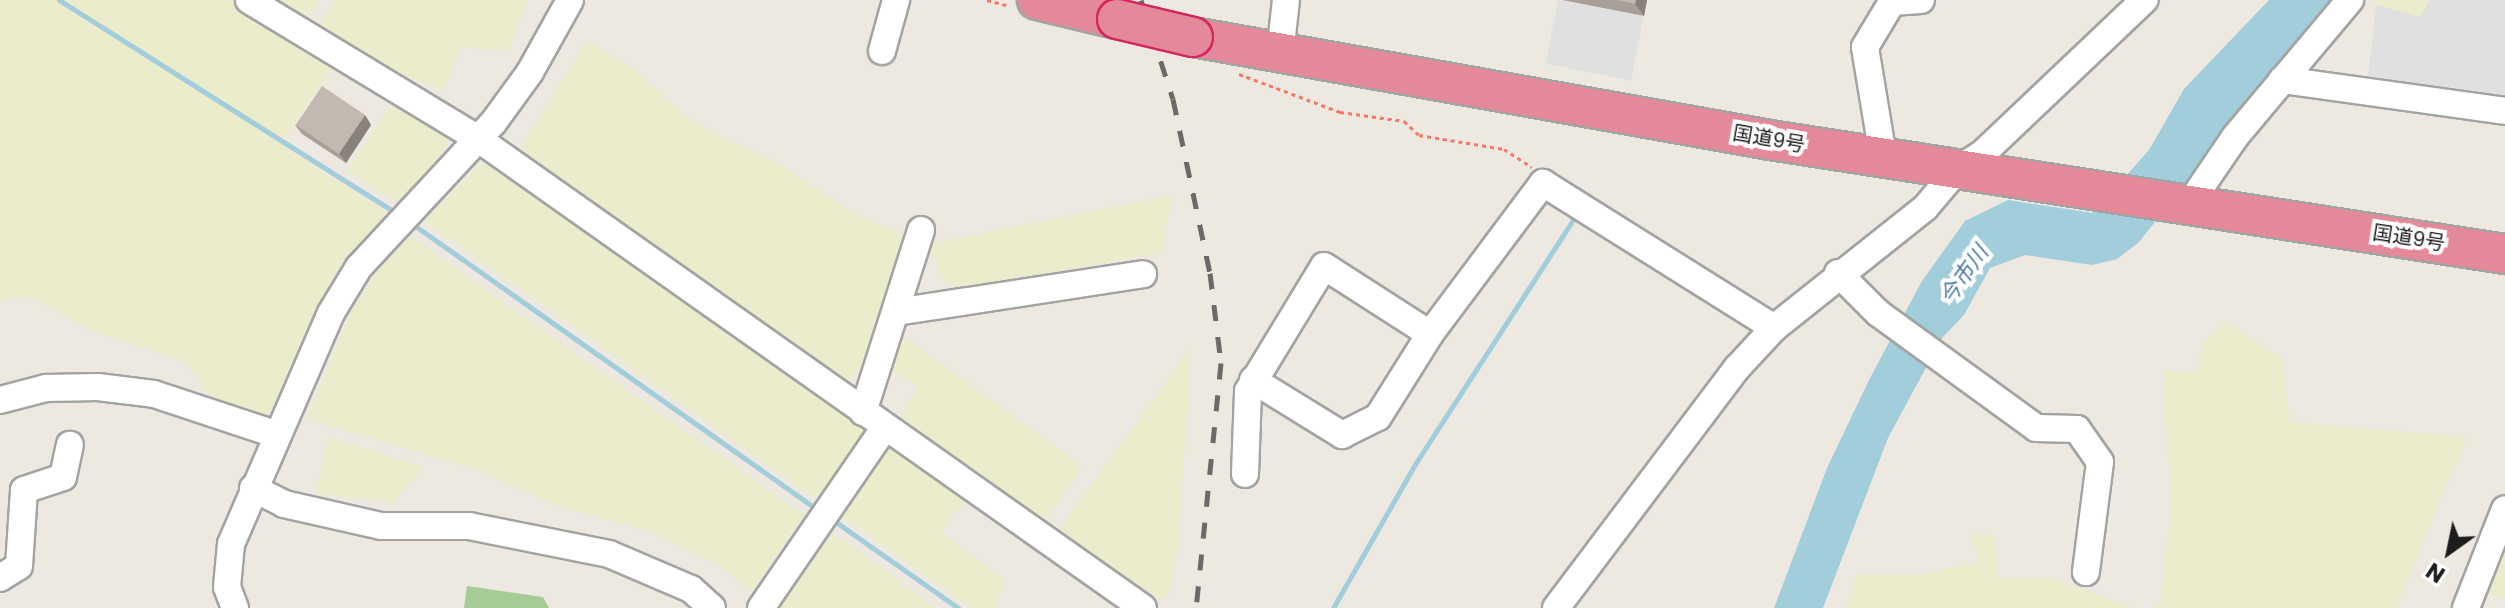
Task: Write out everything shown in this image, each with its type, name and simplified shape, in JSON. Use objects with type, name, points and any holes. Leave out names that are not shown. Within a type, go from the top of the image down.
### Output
[{"type":"highway","name":"国道9号","points":[[1039,0],[1193,37],[1280,54],[1890,160],[2185,202],[2505,254]]},
{"type":"street","points":[[249,0],[477,138],[1135,606]]},
{"type":"street","points":[[235,608],[227,587],[231,544],[275,434],[331,313],[359,267],[477,138],[530,72],[570,0]]},
{"type":"street","points":[[882,51],[896,0]]},
{"type":"street","points":[[1280,54],[1286,0]]},
{"type":"street","points":[[1890,160],[1881,144],[1865,47],[1892,2],[1921,0]]},
{"type":"street","points":[[1556,608],[1737,368],[1774,328],[1838,273],[1925,208],[1957,170],[1982,154],[2144,0]]},
{"type":"street","points":[[2185,202],[2350,0]]},
{"type":"street","points":[[2282,80],[2505,111]]},
{"type":"street","points":[[1253,380],[1342,435],[1378,417],[1430,334],[1543,183],[1774,328]]},
{"type":"street","points":[[863,412],[921,230]]},
{"type":"street","points":[[1245,474],[1248,391],[1324,266],[1430,334]]},
{"type":"street","points":[[1838,273],[1885,317],[2036,428],[2077,429],[2100,462],[2086,572]]},
{"type":"street","points":[[896,312],[1143,274]]},
{"type":"street","points":[[0,400],[46,388],[98,387],[154,394],[275,434]]},
{"type":"street","points":[[761,608],[885,427]]},
{"type":"street","points":[[0,578],[19,566],[24,490],[63,477],[70,445]]},
{"type":"street","points":[[253,488],[284,504],[381,526],[469,526],[609,554],[691,589],[712,608]]},
{"type":"street","points":[[2466,608],[2505,509]]},
{"type":"path","points":[[1225,68],[1340,112],[1404,121],[1419,135],[1504,149],[1538,171],[1543,183]]},
{"type":"green space","points":[[0,0],[229,0],[335,63],[281,144],[393,217],[337,282],[271,411],[261,420],[204,391],[198,376],[181,360],[92,331],[34,299],[15,296],[0,302]]},
{"type":"green space","points":[[269,0],[319,0],[306,22]]},
{"type":"green space","points":[[336,0],[528,0],[508,51],[461,47],[444,90],[391,71],[318,27]]},
{"type":"green space","points":[[2376,0],[2429,0],[2421,18],[2376,5]]},
{"type":"green space","points":[[587,40],[637,71],[682,113],[712,132],[776,162],[861,218],[907,234],[871,356],[846,383],[516,155]]},
{"type":"green space","points":[[393,103],[447,137],[448,146],[402,206],[347,171]]},
{"type":"green space","points":[[494,162],[873,431],[820,502],[424,221],[479,166]]},
{"type":"green space","points":[[1172,195],[1162,253],[961,287],[945,283],[928,244]]},
{"type":"green space","points":[[411,237],[804,515],[752,592],[719,565],[652,532],[563,508],[477,470],[307,419],[351,312],[374,275]]},
{"type":"green space","points":[[2226,321],[2282,359],[2290,422],[2467,437],[2396,608],[2154,608],[2161,603],[2171,503],[2163,371],[2196,373],[2203,343]]},
{"type":"green space","points":[[902,335],[1083,467],[1042,524],[896,421],[919,388],[892,370]]},
{"type":"green space","points":[[1191,348],[1178,550],[1168,596],[1160,599],[1135,590],[1056,534]]},
{"type":"green space","points":[[328,437],[423,467],[394,503],[316,494]]},
{"type":"green space","points":[[889,439],[968,495],[941,533],[1004,579],[996,608],[972,608],[838,514]]},
{"type":"green space","points":[[829,530],[936,608],[779,608]]},
{"type":"green space","points":[[1972,533],[1995,536],[1998,579],[2049,578],[2134,608],[1845,608],[1857,574],[1917,575],[1979,562]]},
{"type":"green space","points":[[2505,535],[2505,600],[2481,591]]},
{"type":"green space","points":[[467,586],[543,597],[549,608],[464,608]]},
{"type":"shaded area","points":[[1558,0],[1643,17],[1631,80],[1546,64]]},
{"type":"shaded area","points":[[2429,0],[2505,0],[2505,95],[2368,76],[2376,5],[2421,17]]},
{"type":"water","name":"今市川","points":[[2269,0],[2336,0],[2138,243],[2117,259],[2092,265],[2025,255],[1990,268],[1964,315],[1942,338],[1888,438],[1823,608],[1774,608],[1827,468],[1870,378],[1922,281],[1965,221],[2008,200],[2093,213],[2149,150],[2184,89]]},
{"type":"building","points":[[322,86],[365,115],[339,154],[296,125]]},
{"type":"waterway","points":[[59,0],[396,213]]},
{"type":"waterway","points":[[1333,608],[1417,461],[1576,215]]},
{"type":"waterway","points":[[411,223],[818,510]]},
{"type":"waterway","points":[[833,520],[958,608]]},
{"type":"railway","points":[[1141,0],[1173,99],[1210,273],[1221,363],[1196,608]]}]
